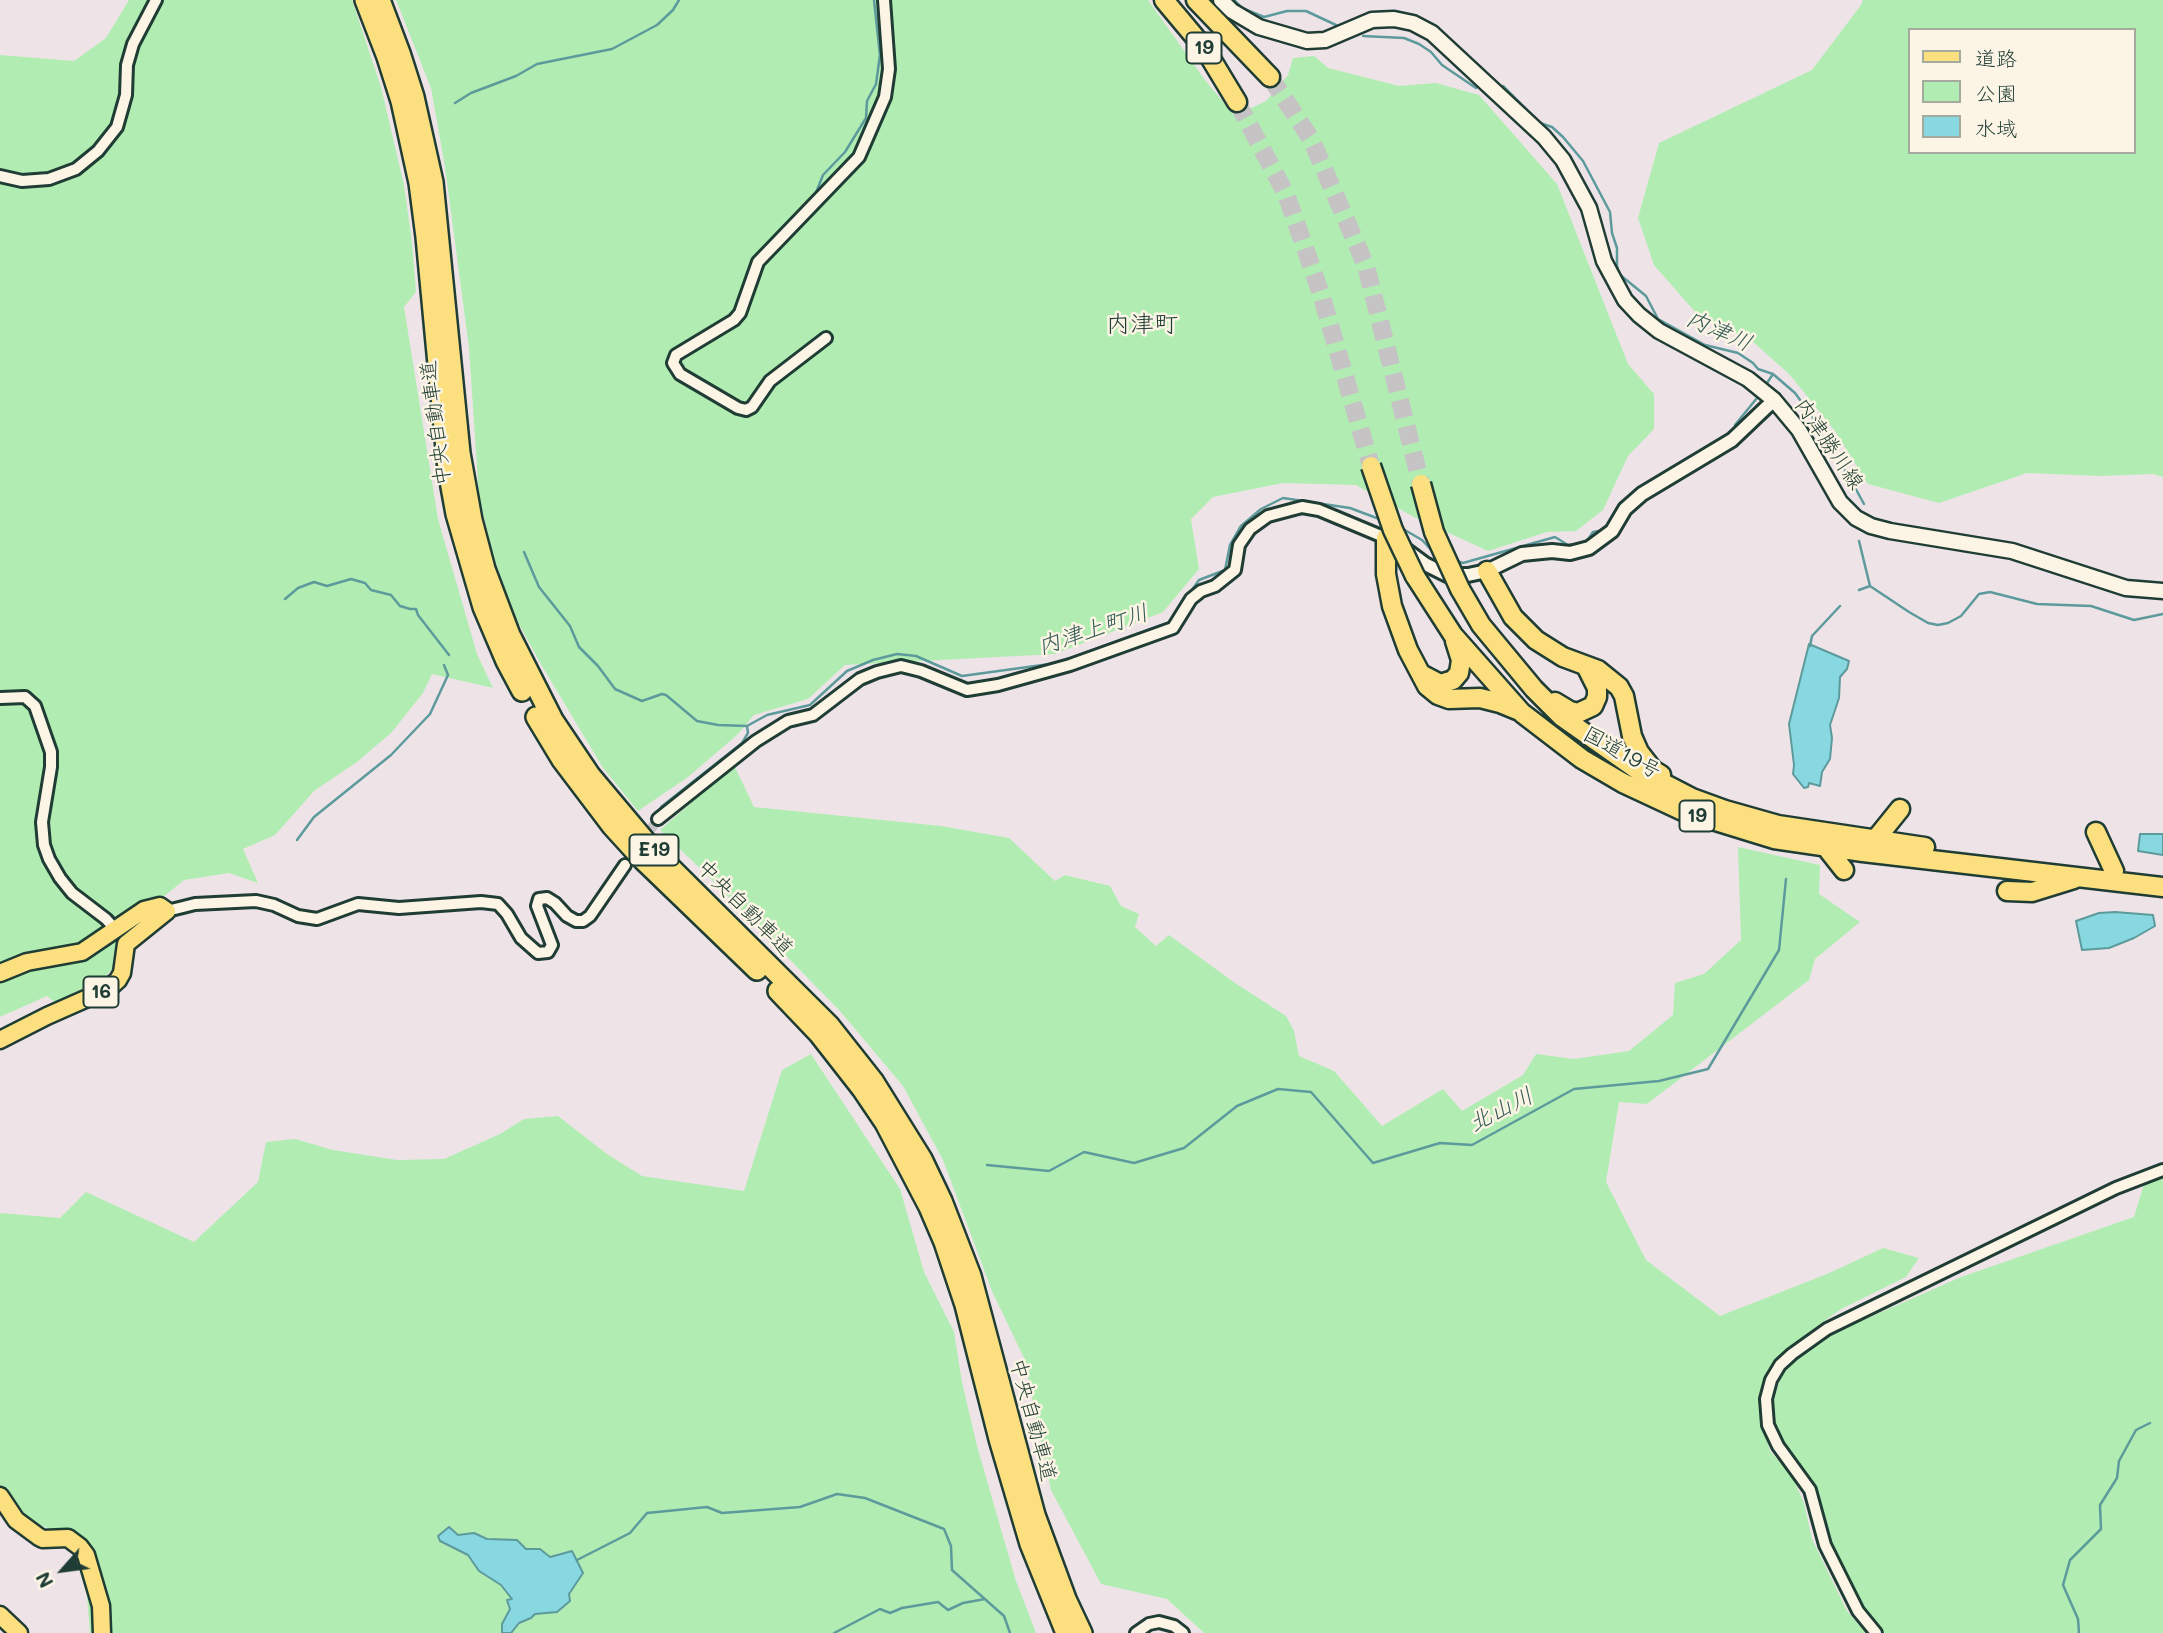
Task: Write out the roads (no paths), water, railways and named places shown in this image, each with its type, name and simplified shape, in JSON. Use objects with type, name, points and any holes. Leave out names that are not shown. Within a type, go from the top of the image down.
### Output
[{"type":"highway","name":"中央自動車道","points":[[365,0],[401,101],[419,183],[448,470],[456,514],[483,607],[501,650],[540,725],[592,801],[643,860],[800,1014],[840,1060],[884,1123],[909,1166],[944,1242],[965,1305],[1014,1494],[1030,1544],[1066,1633]]},
{"type":"highway","name":"中央自動車道","points":[[380,0],[414,97],[433,182],[460,453],[475,533],[485,569],[510,635],[552,720],[590,775],[653,850],[829,1025],[874,1082],[922,1160],[942,1201],[971,1276],[1035,1515],[1066,1599],[1082,1633]]},
{"type":"highway","name":"19","points":[[1164,0],[1205,49],[1237,102]]},
{"type":"highway","name":"19","points":[[1196,0],[1270,78]]},
{"type":"highway","name":"国道19号","points":[[1371,466],[1393,530],[1415,576],[1453,635],[1522,713],[1582,759],[1623,783],[1683,811],[1774,839],[2163,887]]},
{"type":"highway","name":"国道19号","points":[[1421,484],[1434,532],[1460,589],[1481,625],[1534,689],[1562,717],[1636,769],[1692,798],[1778,825],[1875,840],[2163,876]]},
{"type":"highway","points":[[1386,538],[1386,575],[1392,606],[1427,686],[1438,695],[1449,699],[1480,698],[1522,713]]},
{"type":"highway","points":[[1487,571],[1504,604],[1525,630],[1549,650],[1598,670],[1619,687],[1624,696],[1632,736],[1639,752],[1653,770],[1692,798]]},
{"type":"highway","points":[[1419,671],[1440,684],[1453,680],[1459,673],[1461,660],[1453,635]]},
{"type":"highway","points":[[1534,689],[1570,711],[1578,713],[1586,710],[1593,706],[1597,697],[1593,678],[1586,666]]},
{"type":"highway","points":[[1875,840],[1900,809]]},
{"type":"highway","points":[[2096,832],[2114,871]]},
{"type":"highway","points":[[1825,846],[1844,870]]},
{"type":"highway","points":[[2007,891],[2032,892],[2081,877]]},
{"type":"main road","name":"内津勝川線","points":[[1221,0],[1259,27],[1307,41],[1325,40],[1372,20],[1383,19],[1413,23],[1432,33],[1544,137],[1563,160],[1589,208],[1608,272],[1625,300],[1659,331],[1748,379],[1774,400],[1799,430],[1840,502],[1856,518],[1871,526],[2011,551],[2126,588],[2163,591]]},
{"type":"main road","name":"16","points":[[0,973],[27,962],[82,952],[144,910],[160,906],[167,911],[125,944],[122,973],[107,989],[0,1040]]},
{"type":"main road","points":[[0,1496],[16,1520],[39,1537],[68,1538],[86,1555],[101,1606],[102,1633]]},
{"type":"main road","points":[[0,1615],[19,1633]]},
{"type":"street","points":[[0,176],[22,181],[49,179],[76,169],[98,151],[117,127],[126,95],[127,65],[133,44],[156,0]]},
{"type":"street","points":[[826,338],[770,381],[752,407],[746,410],[680,374],[673,363],[676,355],[734,320],[740,313],[758,262],[859,157],[885,97],[889,69],[884,0]]},
{"type":"street","points":[[659,819],[756,741],[788,721],[813,715],[860,679],[877,672],[901,666],[921,671],[967,690],[998,685],[1070,665],[1173,628],[1191,599],[1201,591],[1215,586],[1234,570],[1239,545],[1250,529],[1268,516],[1302,507],[1319,510],[1386,538],[1447,575],[1487,571],[1522,554],[1552,551],[1570,553],[1589,548],[1612,531],[1625,509],[1642,494],[1732,440],[1774,400]]},
{"type":"street","points":[[0,698],[25,697],[35,706],[51,752],[42,822],[44,845],[49,859],[72,893],[116,930]]},
{"type":"street","points":[[167,911],[195,904],[256,901],[274,905],[298,916],[317,919],[358,904],[399,908],[481,902],[498,904],[522,938],[538,953],[548,952],[552,945],[539,914],[539,899],[547,898],[567,916],[583,921],[590,916],[625,865]]},
{"type":"street","points":[[1876,1633],[1858,1611],[1825,1545],[1810,1490],[1778,1446],[1768,1425],[1766,1399],[1780,1365],[1792,1353],[1827,1329],[2116,1188],[2163,1170]]},
{"type":"street","points":[[1136,1633],[1149,1624],[1160,1622],[1174,1626],[1183,1633]]},
{"type":"water","points":[[1809,644],[1849,661],[1847,669],[1840,677],[1839,698],[1830,725],[1830,759],[1822,772],[1820,786],[1809,783],[1808,787],[1804,788],[1793,774],[1789,724]]},
{"type":"water","points":[[2140,834],[2163,834],[2163,855],[2138,851]]},
{"type":"water","points":[[2099,913],[2153,915],[2155,926],[2109,948],[2082,950],[2076,921]]},
{"type":"water","points":[[449,1527],[458,1535],[474,1533],[487,1539],[517,1540],[526,1549],[540,1549],[550,1557],[572,1551],[583,1573],[569,1594],[570,1601],[557,1612],[535,1614],[519,1623],[511,1633],[502,1633],[502,1624],[510,1609],[507,1600],[512,1599],[501,1585],[479,1571],[468,1555],[440,1541],[438,1536]]},
{"type":"waterway","points":[[455,103],[471,93],[516,76],[537,64],[612,49],[657,25],[673,10],[679,0]]},
{"type":"waterway","points":[[815,195],[823,175],[845,152],[866,118],[867,101],[876,84],[880,55],[874,0]]},
{"type":"waterway","name":"内津川","points":[[1234,0],[1242,8],[1264,17],[1287,11],[1306,11],[1336,25]]},
{"type":"waterway","name":"内津川","points":[[1363,36],[1404,38],[1419,44],[1431,52],[1442,65],[1476,88]]},
{"type":"waterway","name":"内津川","points":[[1503,86],[1540,123],[1552,127],[1563,137],[1583,161],[1610,212],[1619,274],[1646,296],[1658,319],[1705,345],[1738,353],[1758,369],[1773,374],[1795,393],[1814,419],[1822,437],[1864,504]]},
{"type":"waterway","name":"内津上町川","points":[[1767,383],[1773,374]]},
{"type":"waterway","name":"内津上町川","points":[[1735,425],[1757,398]]},
{"type":"waterway","name":"内津上町川","points":[[1680,464],[1702,450]]},
{"type":"waterway","name":"内津上町川","points":[[1457,561],[1463,563],[1555,537],[1568,545],[1585,544],[1593,532],[1604,530],[1621,502],[1630,496]]},
{"type":"waterway","name":"内津上町川","points":[[1189,594],[1199,580],[1225,570],[1230,545],[1241,526],[1261,509],[1283,498],[1350,508],[1382,520]]},
{"type":"waterway","name":"内津上町川","points":[[1398,526],[1422,540],[1437,556]]},
{"type":"waterway","name":"内津川","points":[[1859,541],[1870,586],[1928,623],[1948,623],[1961,616],[1979,594],[1990,592],[2037,604],[2091,606],[2134,620],[2163,614]]},
{"type":"waterway","name":"内津上町川","points":[[524,552],[539,587],[570,626],[579,647],[615,689],[642,701],[666,695],[697,721],[718,725],[747,726],[767,715],[810,705],[847,671],[897,654],[916,656],[962,676],[1057,663],[1170,622],[1176,614]]},
{"type":"waterway","points":[[285,599],[298,588],[314,582],[327,586],[351,579],[365,583],[371,590],[391,595],[400,606],[416,609],[449,655]]},
{"type":"waterway","name":"北山川","points":[[1859,590],[1870,586]]},
{"type":"waterway","name":"北山川","points":[[1810,646],[1812,636],[1840,606]]},
{"type":"waterway","points":[[297,840],[314,817],[391,755],[430,714],[448,675],[444,665]]},
{"type":"waterway","points":[[661,807],[742,743],[748,733],[747,726]]},
{"type":"waterway","name":"北山川","points":[[987,1165],[1049,1171],[1084,1152],[1134,1163],[1184,1148],[1237,1106],[1278,1089],[1311,1092],[1373,1163],[1440,1143],[1472,1145],[1574,1089],[1659,1081],[1708,1069],[1779,950],[1786,879]]},
{"type":"waterway","points":[[2079,1633],[2078,1619],[2063,1585],[2070,1560],[2101,1529],[2100,1505],[2117,1478],[2119,1461],[2136,1430],[2150,1423]]},
{"type":"waterway","points":[[577,1560],[630,1533],[647,1513],[707,1507],[722,1513],[800,1507],[837,1494],[865,1498],[944,1529],[951,1546],[952,1570],[1004,1616],[1010,1633]]},
{"type":"waterway","points":[[834,1633],[880,1609],[890,1613],[902,1608],[938,1602],[948,1610],[963,1603],[985,1599]]},
{"type":"tunnel","points":[[1270,77],[1311,139],[1366,266],[1421,484]]},
{"type":"tunnel","points":[[1237,102],[1286,194],[1321,294],[1371,466]]},
{"type":"tunnel","points":[[642,842],[658,819]]},
{"type":"district","name":"内津町","points":[[1142,325]]}]
